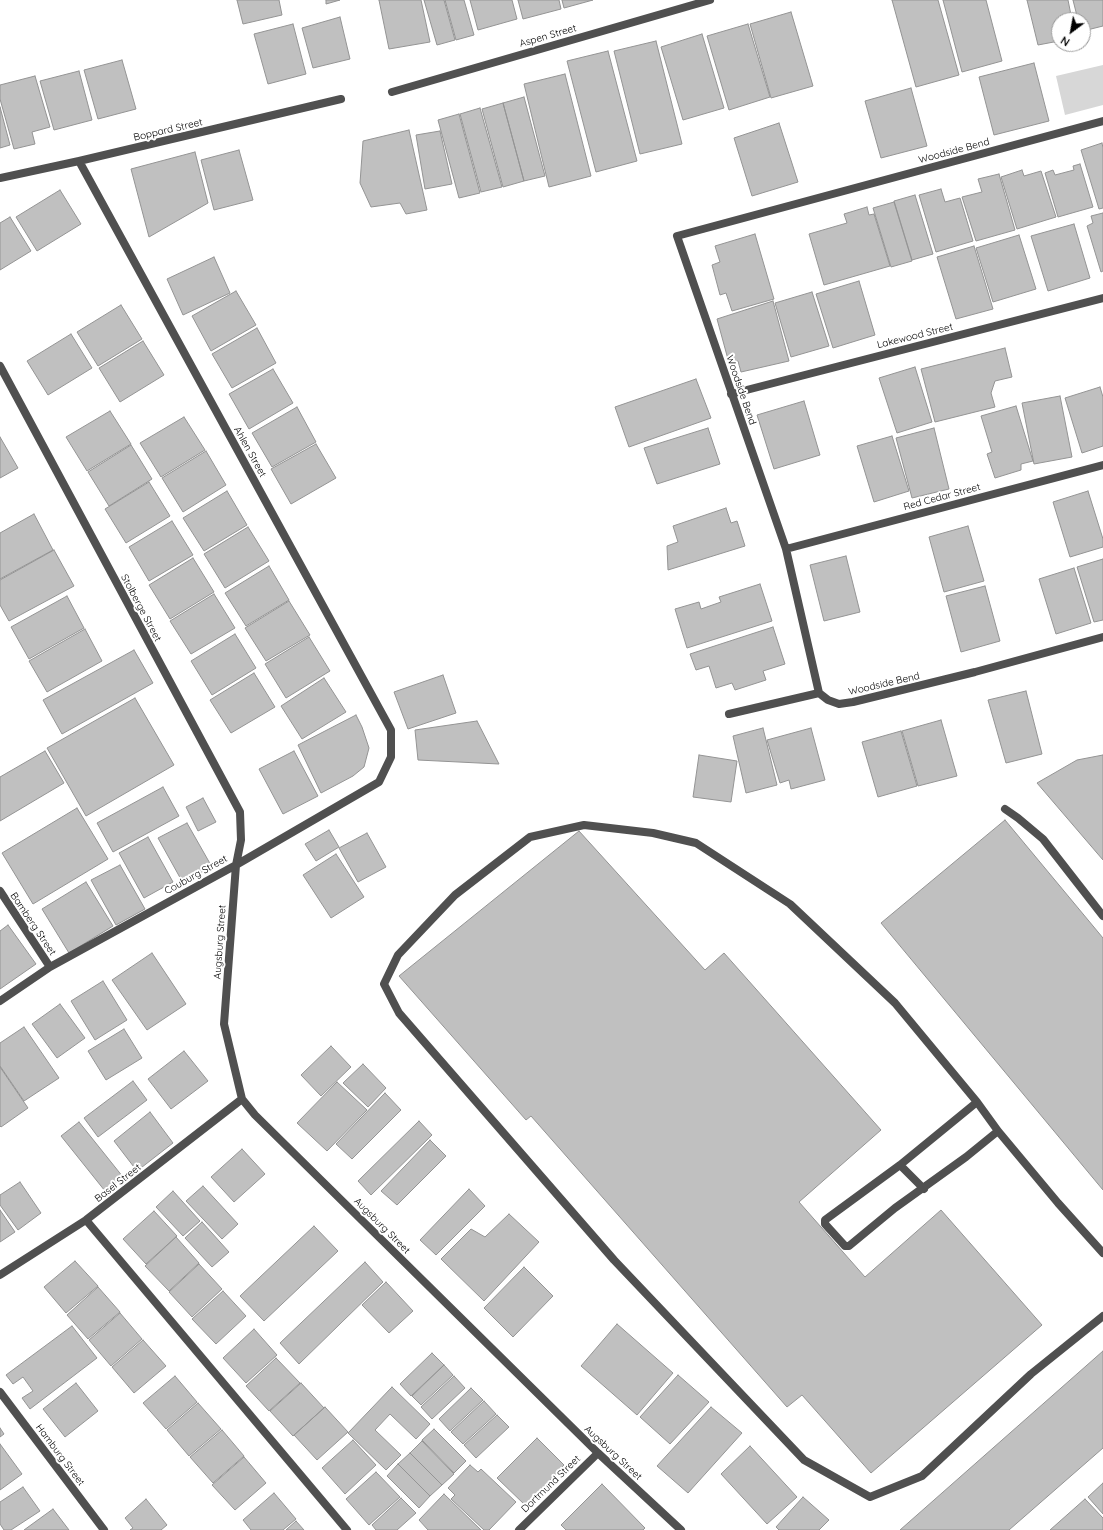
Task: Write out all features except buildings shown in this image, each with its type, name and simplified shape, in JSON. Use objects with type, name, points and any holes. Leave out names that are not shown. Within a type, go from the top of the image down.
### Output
[{"type":"street","name":"Aspen Street","points":[[392,92],[710,0]]},
{"type":"street","name":"Boppard Street","points":[[0,178],[79,161],[341,99]]},
{"type":"street","name":"Woodside Bend","points":[[1103,121],[677,236],[786,549],[819,693],[828,700],[836,703],[853,702],[975,672],[1103,636]]},
{"type":"street","name":"Ahlen Street","points":[[79,161],[391,730],[391,757]]},
{"type":"street","name":"Lakewood Street","points":[[731,394],[1103,298]]},
{"type":"street","name":"Stolberge Street","points":[[0,366],[240,812],[241,840],[236,865]]},
{"type":"street","name":"Red Cedar Street","points":[[786,549],[1103,465]]},
{"type":"street","points":[[729,714],[819,693]]},
{"type":"street","name":"Couburg Street","points":[[0,1001],[50,967],[236,865],[379,782],[391,757]]},
{"type":"street","points":[[1005,809],[1043,839],[1103,916]]},
{"type":"street","points":[[1103,1253],[1058,1203],[998,1131],[977,1102],[895,1002],[790,904],[696,843],[653,833],[584,825],[530,837],[455,895],[398,955],[384,984],[404,1020],[614,1260],[804,1460],[870,1497],[922,1476],[1031,1374],[1103,1316]]},
{"type":"street","name":"Augsburg Street","points":[[236,865],[224,1024],[242,1100],[261,1121],[598,1453],[681,1530]]},
{"type":"street","name":"Bamberg Street","points":[[0,892],[50,967]]},
{"type":"street","name":"Basel Street","points":[[0,1275],[86,1220],[242,1100]]},
{"type":"street","points":[[977,1102],[900,1165],[825,1220],[825,1224],[845,1246],[849,1246],[896,1208],[924,1189],[998,1131]]},
{"type":"street","points":[[900,1165],[924,1189]]},
{"type":"street","points":[[86,1220],[347,1530]]},
{"type":"street","name":"Hamburg Street","points":[[0,1392],[104,1530]]},
{"type":"street","name":"Dortmund Street","points":[[519,1530],[598,1453]]},
{"type":"shaded area","points":[[1103,65],[1103,105],[1065,115],[1056,76]]}]
